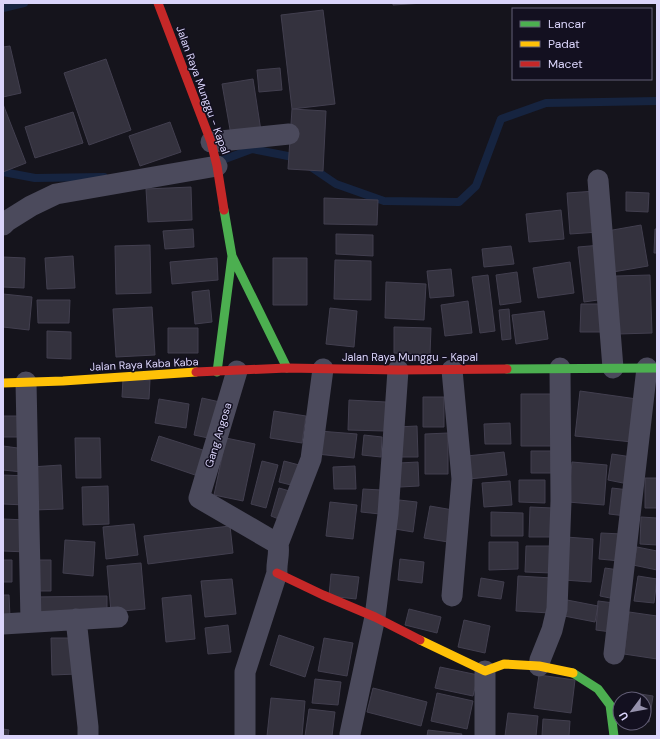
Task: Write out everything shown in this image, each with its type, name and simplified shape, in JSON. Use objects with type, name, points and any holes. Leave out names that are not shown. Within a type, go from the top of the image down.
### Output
[{"type":"street","name":"Jalan Raya Munggu - Kapal","points":[[158,3],[211,142],[217,166],[232,256],[227,372]]},
{"type":"street","points":[[211,142],[289,134]]},
{"type":"street","points":[[3,225],[31,206],[56,194],[217,166]]},
{"type":"street","points":[[598,180],[613,368]]},
{"type":"street","name":"Jalan Raya Munggu - Kapal","points":[[232,256],[287,368],[398,370],[652,368]]},
{"type":"street","name":"Jalan Raya Kaba Kaba","points":[[3,383],[287,368]]},
{"type":"street","points":[[541,657],[557,609],[560,501],[560,368]]},
{"type":"street","points":[[614,654],[652,368]]},
{"type":"street","points":[[245,736],[245,672],[278,558],[311,459],[323,369]]},
{"type":"street","points":[[350,734],[375,617],[388,514],[398,370]]},
{"type":"street","points":[[452,370],[462,479],[452,596]]},
{"type":"street","name":"Gang Angosa","points":[[227,372],[199,498],[278,558]]},
{"type":"street","points":[[26,382],[31,622]]},
{"type":"street","points":[[278,558],[323,595],[375,617],[486,671],[504,664],[541,657],[573,673],[598,689],[610,705],[614,736]]},
{"type":"street","points":[[3,624],[118,617]]},
{"type":"street","points":[[76,619],[88,732]]},
{"type":"street","points":[[485,736],[486,671]]},
{"type":"building","points":[[393,3],[424,3],[393,5]]},
{"type":"building","points":[[323,10],[335,104],[292,109],[281,15]]},
{"type":"building","points":[[10,46],[21,93],[3,97],[3,47]]},
{"type":"building","points":[[106,59],[131,130],[89,145],[64,73]]},
{"type":"building","points":[[280,68],[282,90],[259,92],[257,70]]},
{"type":"building","points":[[253,79],[261,131],[231,135],[222,84]]},
{"type":"building","points":[[3,104],[26,163],[3,172]]},
{"type":"building","points":[[292,109],[326,111],[323,171],[288,169]]},
{"type":"building","points":[[73,112],[83,143],[35,158],[25,127]]},
{"type":"building","points":[[170,122],[181,152],[140,166],[129,136]]},
{"type":"building","points":[[191,187],[192,220],[148,222],[146,189]]},
{"type":"building","points":[[596,191],[599,232],[570,234],[567,193]]},
{"type":"building","points":[[626,192],[649,193],[648,212],[626,211]]},
{"type":"building","points":[[324,198],[378,200],[377,225],[324,224]]},
{"type":"building","points":[[561,210],[564,239],[529,242],[526,214]]},
{"type":"building","points":[[641,225],[648,266],[613,272],[607,231]]},
{"type":"building","points":[[193,229],[194,247],[165,249],[163,231]]},
{"type":"building","points":[[655,229],[657,229],[657,253],[654,253]]},
{"type":"building","points":[[336,234],[373,235],[373,256],[336,254]]},
{"type":"building","points":[[150,245],[151,293],[116,294],[115,246]]},
{"type":"building","points":[[601,245],[605,299],[584,302],[578,247]]},
{"type":"building","points":[[511,246],[514,264],[484,267],[482,249]]},
{"type":"building","points":[[73,256],[75,288],[47,289],[45,258]]},
{"type":"building","points":[[3,257],[25,258],[24,288],[3,287]]},
{"type":"building","points":[[217,258],[218,280],[172,284],[170,262]]},
{"type":"building","points":[[273,258],[307,258],[307,305],[273,305]]},
{"type":"building","points":[[335,260],[371,261],[371,300],[334,299]]},
{"type":"building","points":[[570,262],[574,293],[538,298],[533,268]]},
{"type":"building","points":[[451,269],[454,296],[430,298],[427,271]]},
{"type":"building","points":[[517,272],[521,302],[500,305],[496,275]]},
{"type":"building","points":[[488,275],[495,331],[480,333],[472,277]]},
{"type":"building","points":[[650,275],[652,333],[618,334],[616,276]]},
{"type":"building","points":[[386,282],[426,284],[424,320],[385,318]]},
{"type":"building","points":[[209,290],[212,322],[195,324],[192,292]]},
{"type":"building","points":[[3,294],[32,297],[29,330],[3,327]]},
{"type":"building","points":[[37,300],[70,300],[69,323],[38,323]]},
{"type":"building","points":[[468,301],[472,333],[445,336],[441,305]]},
{"type":"building","points":[[581,304],[606,304],[606,332],[580,332]]},
{"type":"building","points":[[152,307],[155,355],[116,357],[113,309]]},
{"type":"building","points":[[330,308],[357,311],[354,347],[326,344]]},
{"type":"building","points":[[509,309],[511,339],[502,340],[499,310]]},
{"type":"building","points":[[544,311],[548,339],[516,344],[512,315]]},
{"type":"building","points":[[394,327],[431,328],[430,355],[394,353]]},
{"type":"building","points":[[168,328],[198,328],[198,353],[168,353]]},
{"type":"building","points":[[47,331],[71,332],[71,359],[47,358]]},
{"type":"building","points":[[123,379],[150,380],[149,399],[122,397]]},
{"type":"building","points":[[580,391],[637,399],[632,442],[575,436]]},
{"type":"building","points":[[521,394],[553,394],[553,446],[521,446]]},
{"type":"building","points":[[423,397],[444,397],[444,427],[423,427]]},
{"type":"building","points":[[202,398],[220,402],[213,439],[194,435]]},
{"type":"building","points":[[159,399],[189,404],[186,428],[155,423]]},
{"type":"building","points":[[349,400],[386,402],[385,431],[348,430]]},
{"type":"building","points":[[274,411],[306,416],[302,443],[270,438]]},
{"type":"building","points":[[3,416],[19,416],[20,437],[3,437]]},
{"type":"building","points":[[510,423],[511,444],[485,444],[484,424]]},
{"type":"building","points":[[417,426],[418,457],[398,457],[397,427]]},
{"type":"building","points":[[319,431],[357,434],[354,458],[317,454]]},
{"type":"building","points":[[448,433],[448,474],[425,474],[425,434]]},
{"type":"building","points":[[364,435],[382,437],[381,457],[362,455]]},
{"type":"building","points":[[159,436],[209,452],[201,477],[151,460]]},
{"type":"building","points":[[75,438],[100,438],[101,478],[76,478]]},
{"type":"building","points":[[226,438],[255,444],[243,501],[214,495]]},
{"type":"building","points":[[3,446],[25,449],[22,472],[3,470]]},
{"type":"building","points":[[531,451],[551,451],[551,473],[531,473]]},
{"type":"building","points":[[504,452],[507,475],[469,479],[467,456]]},
{"type":"building","points":[[612,454],[632,457],[628,484],[608,480]]},
{"type":"building","points":[[262,461],[278,465],[266,508],[251,504]]},
{"type":"building","points":[[284,461],[303,466],[299,487],[279,482]]},
{"type":"building","points":[[418,462],[419,486],[400,487],[399,463]]},
{"type":"building","points":[[572,462],[607,465],[604,505],[568,502]]},
{"type":"building","points":[[61,465],[63,509],[33,510],[31,467]]},
{"type":"building","points":[[355,466],[356,489],[334,489],[333,467]]},
{"type":"building","points":[[3,475],[27,476],[25,505],[3,504]]},
{"type":"building","points":[[645,478],[657,478],[657,508],[645,508]]},
{"type":"building","points":[[519,480],[545,480],[545,503],[519,502]]},
{"type":"building","points":[[510,481],[512,505],[484,507],[482,483]]},
{"type":"building","points":[[108,486],[109,524],[83,525],[82,487]]},
{"type":"building","points":[[279,488],[293,492],[284,521],[271,516]]},
{"type":"building","points":[[612,488],[629,490],[626,516],[609,514]]},
{"type":"building","points":[[363,489],[381,490],[380,514],[361,512]]},
{"type":"building","points":[[399,500],[417,502],[413,532],[395,529]]},
{"type":"building","points":[[330,502],[357,505],[353,539],[326,536]]},
{"type":"building","points":[[430,506],[453,510],[448,542],[424,538]]},
{"type":"building","points":[[530,507],[553,508],[552,537],[529,537]]},
{"type":"building","points":[[491,512],[523,513],[523,536],[491,536]]},
{"type":"building","points":[[641,517],[657,518],[657,545],[640,544]]},
{"type":"building","points":[[3,519],[27,520],[27,552],[3,551]]},
{"type":"building","points":[[134,524],[138,555],[106,559],[103,527]]},
{"type":"building","points":[[230,526],[233,553],[148,564],[144,536]]},
{"type":"building","points":[[601,533],[622,534],[620,561],[599,559]]},
{"type":"building","points":[[566,537],[593,539],[591,582],[564,580]]},
{"type":"building","points":[[65,540],[95,542],[93,576],[63,573]]},
{"type":"building","points":[[489,542],[518,542],[518,569],[489,570]]},
{"type":"building","points":[[526,546],[552,546],[552,573],[525,572]]},
{"type":"building","points":[[637,547],[657,551],[657,570],[633,565]]},
{"type":"building","points":[[400,559],[424,562],[422,583],[398,580]]},
{"type":"building","points":[[3,560],[12,560],[12,582],[3,582]]},
{"type":"building","points":[[33,560],[51,560],[51,591],[33,591]]},
{"type":"building","points":[[141,563],[145,609],[111,612],[107,566]]},
{"type":"building","points":[[605,568],[619,570],[615,599],[600,596]]},
{"type":"building","points":[[331,574],[359,577],[356,599],[329,596]]},
{"type":"building","points":[[518,576],[552,578],[550,613],[516,611]]},
{"type":"building","points":[[638,576],[657,579],[654,603],[634,601]]},
{"type":"building","points":[[481,578],[504,582],[501,599],[478,596]]},
{"type":"building","points":[[232,579],[236,614],[205,617],[201,581]]},
{"type":"building","points":[[3,595],[9,595],[10,617],[3,617]]},
{"type":"building","points":[[191,595],[195,639],[166,642],[162,598]]},
{"type":"building","points":[[107,596],[107,616],[35,617],[34,597]]},
{"type":"building","points":[[562,599],[598,606],[595,622],[559,615]]},
{"type":"building","points":[[598,601],[614,603],[611,632],[596,630]]},
{"type":"building","points":[[409,609],[441,617],[437,633],[405,625]]},
{"type":"building","points":[[629,612],[657,616],[657,659],[624,654]]},
{"type":"building","points":[[464,620],[490,626],[485,653],[458,647]]},
{"type":"building","points":[[228,625],[231,652],[208,654],[205,628]]},
{"type":"building","points":[[279,635],[314,647],[305,677],[270,665]]},
{"type":"building","points":[[51,638],[76,638],[77,674],[52,675]]},
{"type":"building","points":[[324,638],[353,643],[347,676],[318,671]]},
{"type":"building","points":[[440,667],[478,675],[473,696],[435,688]]},
{"type":"building","points":[[539,675],[575,680],[571,713],[534,708]]},
{"type":"building","points":[[315,679],[341,682],[338,705],[312,703]]},
{"type":"building","points":[[373,688],[427,702],[421,726],[367,712]]},
{"type":"building","points":[[437,693],[473,701],[467,729],[431,721]]},
{"type":"building","points":[[271,698],[305,701],[302,736],[267,736]]},
{"type":"building","points":[[309,709],[335,712],[332,736],[305,736]]},
{"type":"building","points":[[508,713],[538,716],[536,736],[505,736]]},
{"type":"building","points":[[543,719],[570,721],[569,736],[542,736]]},
{"type":"building","points":[[3,729],[9,730],[8,736],[3,736]]},
{"type":"building","points":[[428,730],[462,734],[461,736],[427,736]]},
{"type":"waterway","points":[[3,8],[24,3]]},
{"type":"waterway","points":[[308,165],[336,184],[384,201],[459,202],[476,186],[501,119],[546,103],[657,101]]},
{"type":"waterway","points":[[217,162],[252,149],[298,158]]},
{"type":"waterway","points":[[3,172],[35,178],[104,177]]},
{"type":"traffic: fast","points":[[217,372],[232,256],[224,210]]},
{"type":"traffic: fast","points":[[232,256],[287,368]]},
{"type":"traffic: fast","points":[[507,369],[657,368]]},
{"type":"traffic: fast","points":[[573,673],[598,689],[610,705],[614,736]]},
{"type":"traffic: slow","points":[[3,383],[63,381],[196,372]]},
{"type":"traffic: slow","points":[[420,640],[485,671],[504,664],[539,666],[573,673]]},
{"type":"traffic: jam","points":[[158,3],[211,142],[217,166],[224,210]]},
{"type":"traffic: jam","points":[[196,372],[287,368],[398,370],[507,369]]},
{"type":"traffic: jam","points":[[277,573],[323,595],[375,617],[420,640]]}]
